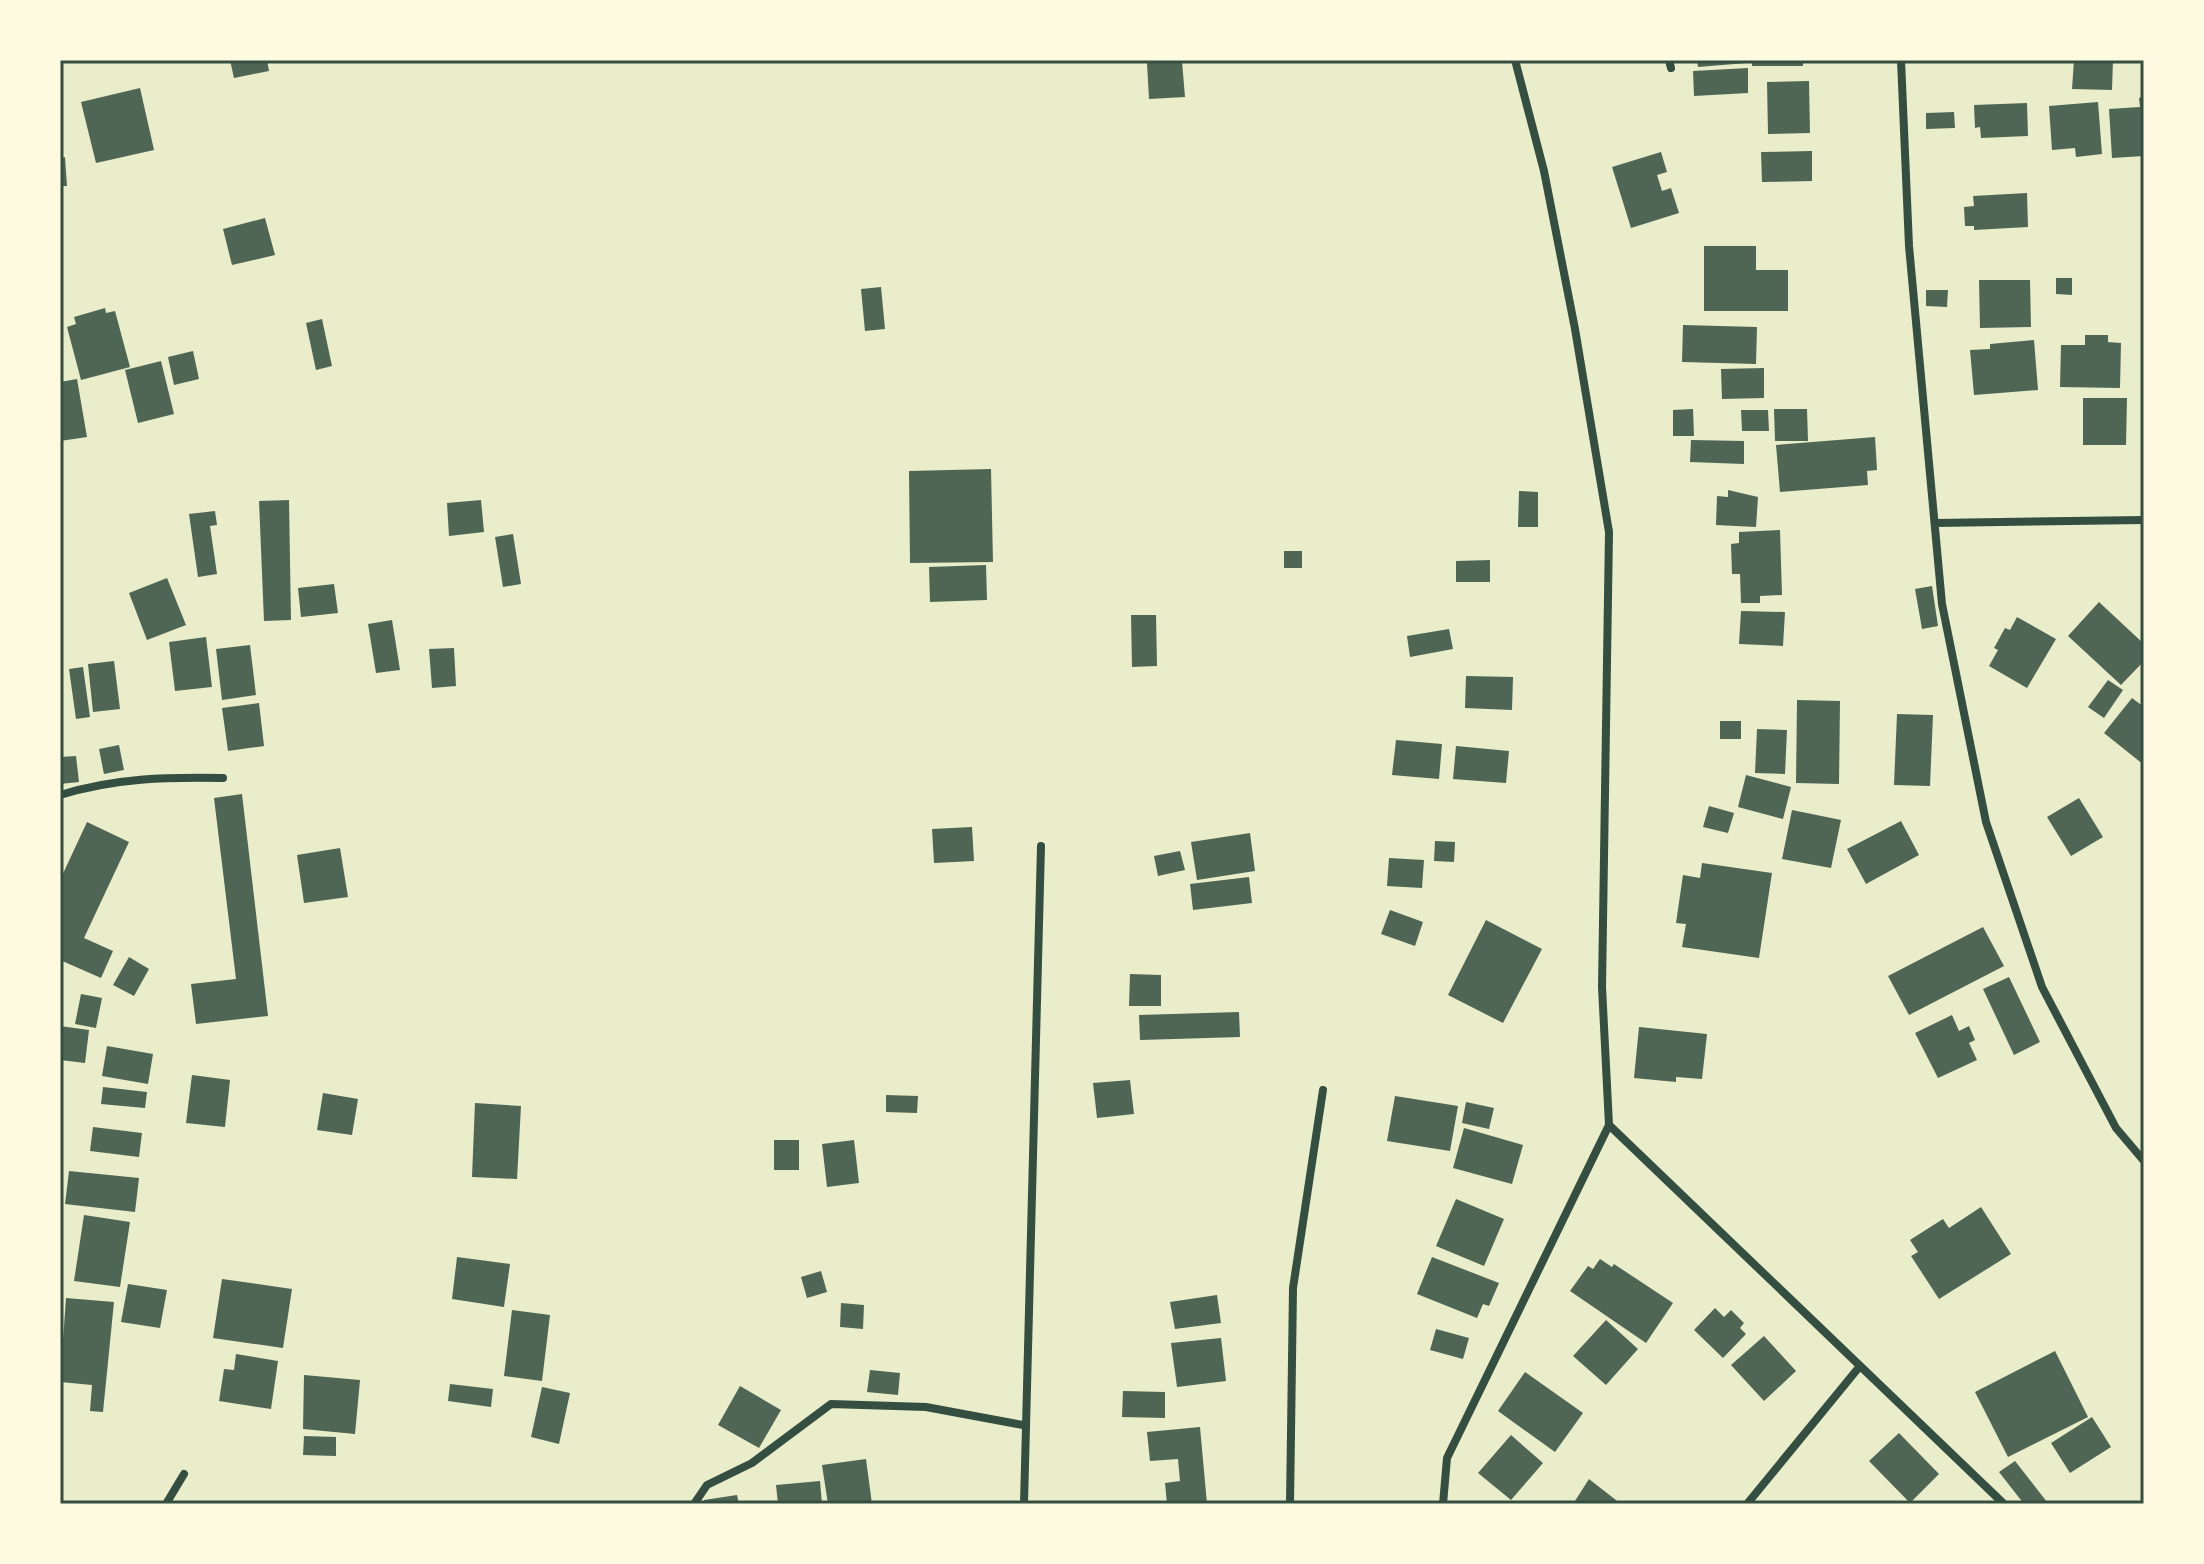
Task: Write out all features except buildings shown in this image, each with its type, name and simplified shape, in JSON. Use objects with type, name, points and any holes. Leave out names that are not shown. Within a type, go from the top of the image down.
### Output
[{"type":"street","points":[[1443,1504],[1447,1458],[1609,1125],[1602,987],[1609,532],[1575,329],[1544,171],[1515,60]]},
{"type":"street","points":[[1901,60],[1909,246],[1942,604],[1986,822],[2042,987],[2116,1128],[2144,1161]]},
{"type":"street","points":[[1935,523],[2144,520]]},
{"type":"street","points":[[60,795],[102,782],[140,778],[223,778]]},
{"type":"street","points":[[1024,1504],[1023,1425],[1041,846]]},
{"type":"street","points":[[1290,1504],[1293,1288],[1323,1090]]},
{"type":"street","points":[[1609,1125],[2004,1504]]},
{"type":"street","points":[[1747,1504],[1860,1366]]},
{"type":"street","points":[[694,1504],[707,1485],[752,1463],[831,1404],[926,1407],[1023,1425]]},
{"type":"street","points":[[166,1504],[184,1474]]}]
